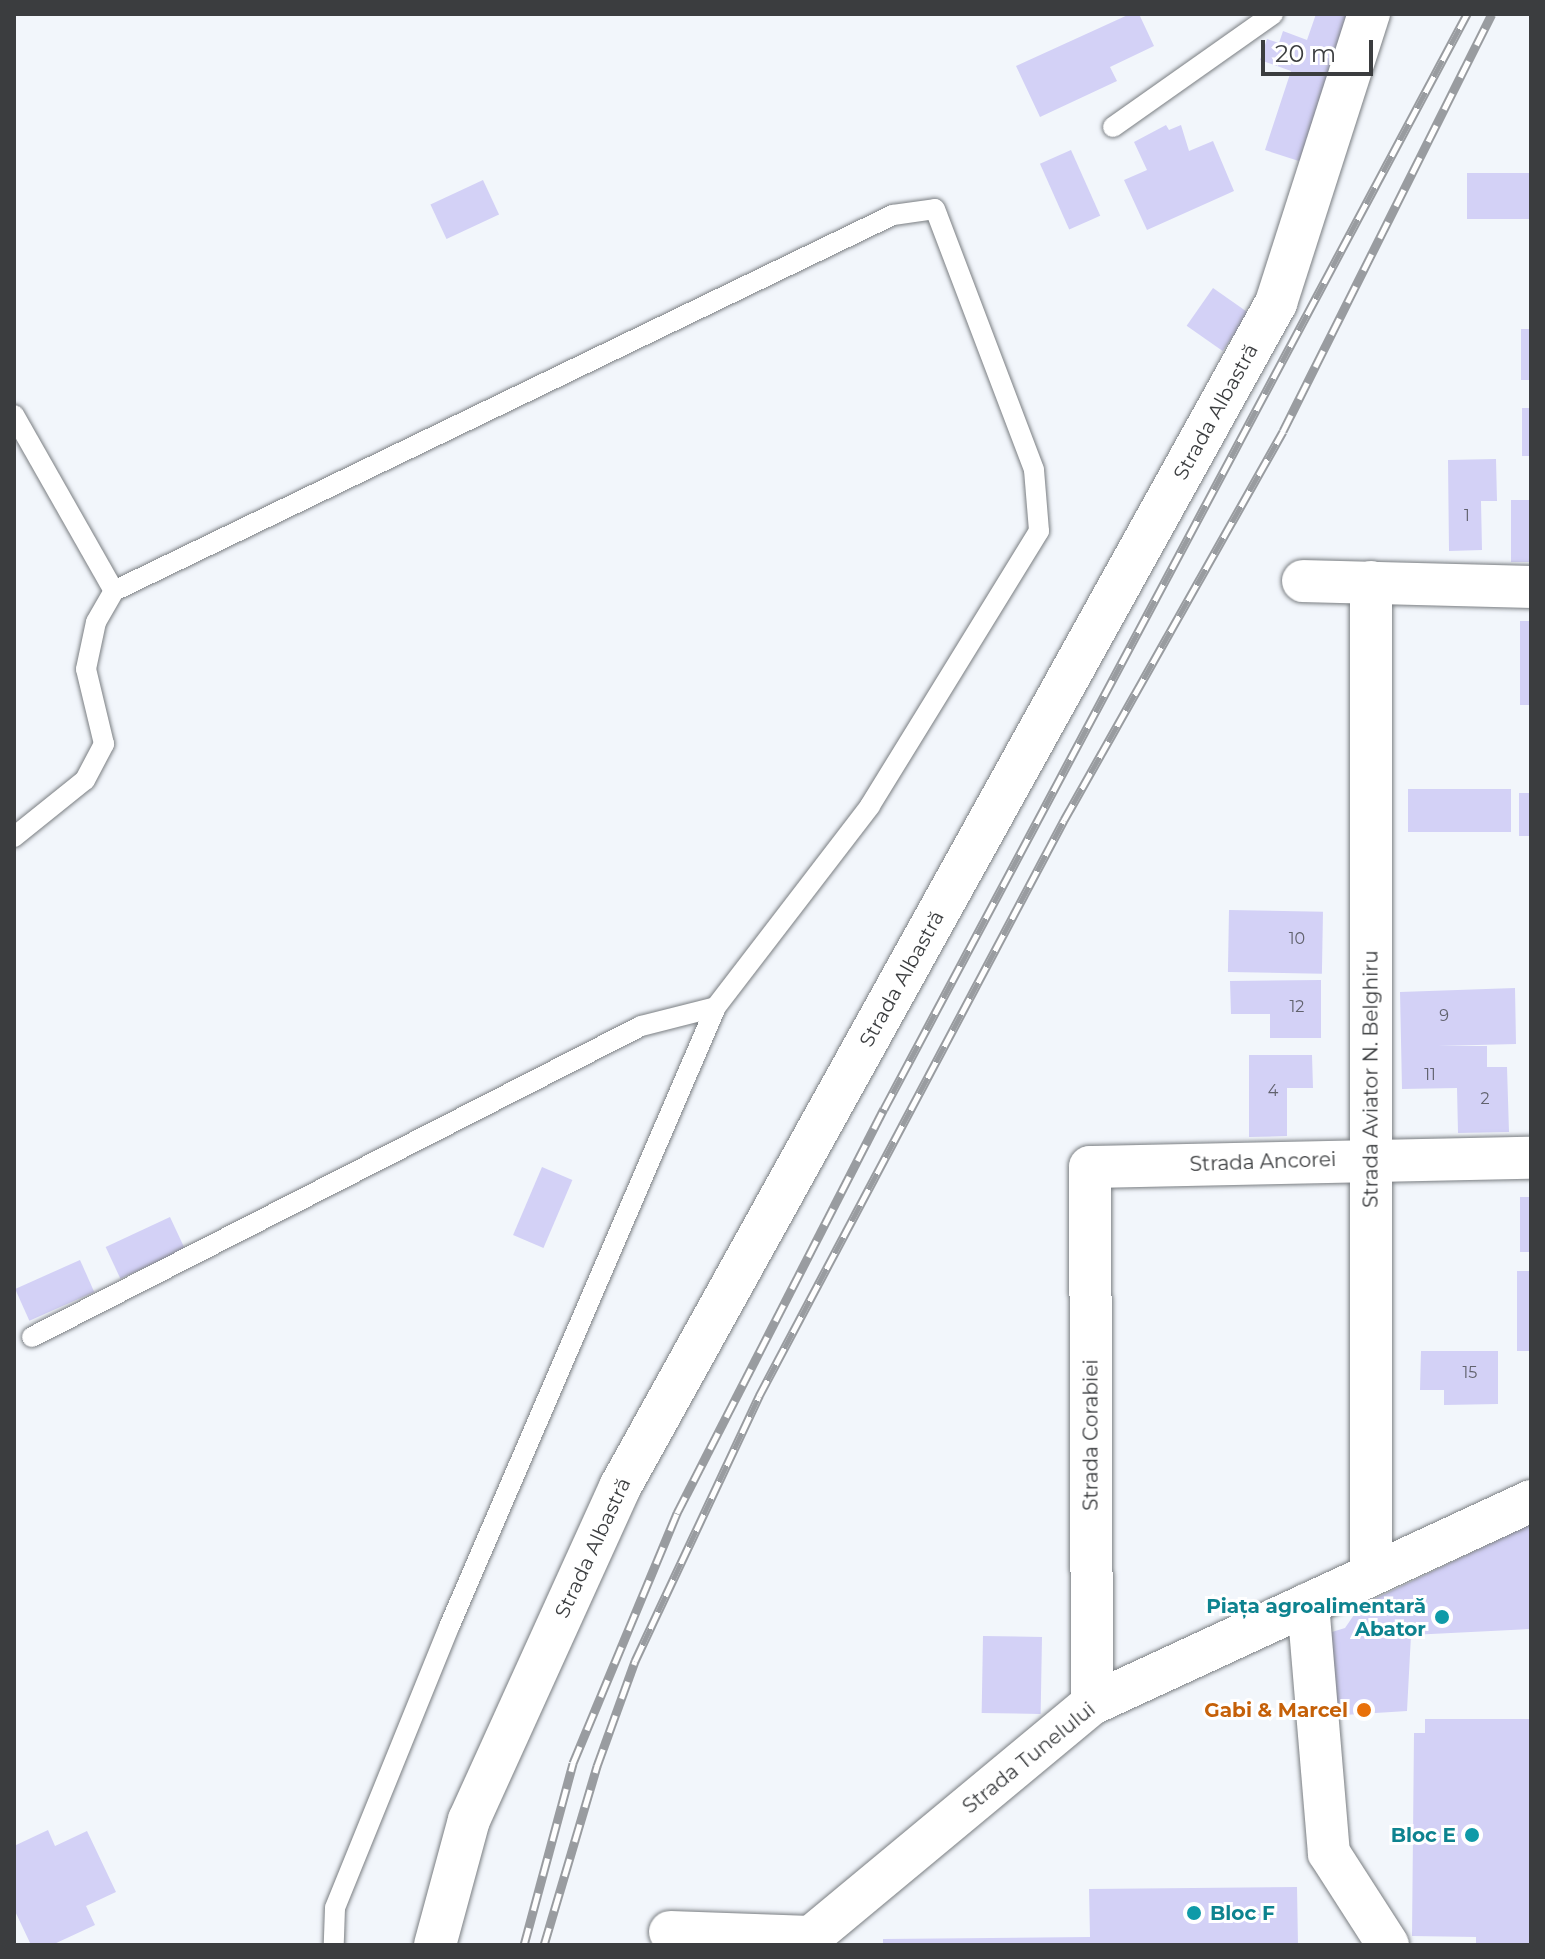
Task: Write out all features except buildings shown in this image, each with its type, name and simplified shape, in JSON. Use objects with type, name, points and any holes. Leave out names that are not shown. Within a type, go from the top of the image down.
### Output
[{"type":"street","name":"Strada Albastră","points":[[435,1945],[469,1820],[620,1487],[1276,303],[1369,14]]},
{"type":"street","points":[[1303,581],[1531,587]]},
{"type":"street","name":"Strada Aviator N. Belghiru","points":[[1371,582],[1371,1575]]},
{"type":"street","name":"Strada Ancorei","points":[[1090,1167],[1531,1158]]},
{"type":"street","name":"Strada Corabiei","points":[[1090,1167],[1092,1704]]},
{"type":"street","name":"Strada Tunelului","points":[[670,1938],[812,1941],[1092,1704],[1531,1501]]},
{"type":"street","points":[[1308,1604],[1329,1853],[1388,1945]]},
{"type":"lane","points":[[1113,127],[1273,14]]},
{"type":"lane","points":[[14,837],[85,780],[104,744],[86,669],[96,622],[114,591],[893,215],[935,209],[1034,470],[1039,531],[870,806],[716,1007],[449,1627],[335,1908],[334,1945]]},
{"type":"lane","points":[[14,415],[114,591]]},
{"type":"lane","points":[[32,1337],[641,1026],[716,1007]]},
{"type":"railway","points":[[524,1945],[573,1763],[677,1513],[884,1109],[1467,14]]},
{"type":"railway","points":[[544,1945],[597,1766],[635,1661],[759,1396],[1064,820],[1283,431],[1492,14]]},
{"type":"place","name":"Piața agroalimentară Abator","points":[[1442,1617]]},
{"type":"place","name":"Gabi & Marcel","points":[[1364,1710]]},
{"type":"place","name":"Bloc E","points":[[1472,1835]]},
{"type":"place","name":"Bloc F","points":[[1194,1913]]}]
